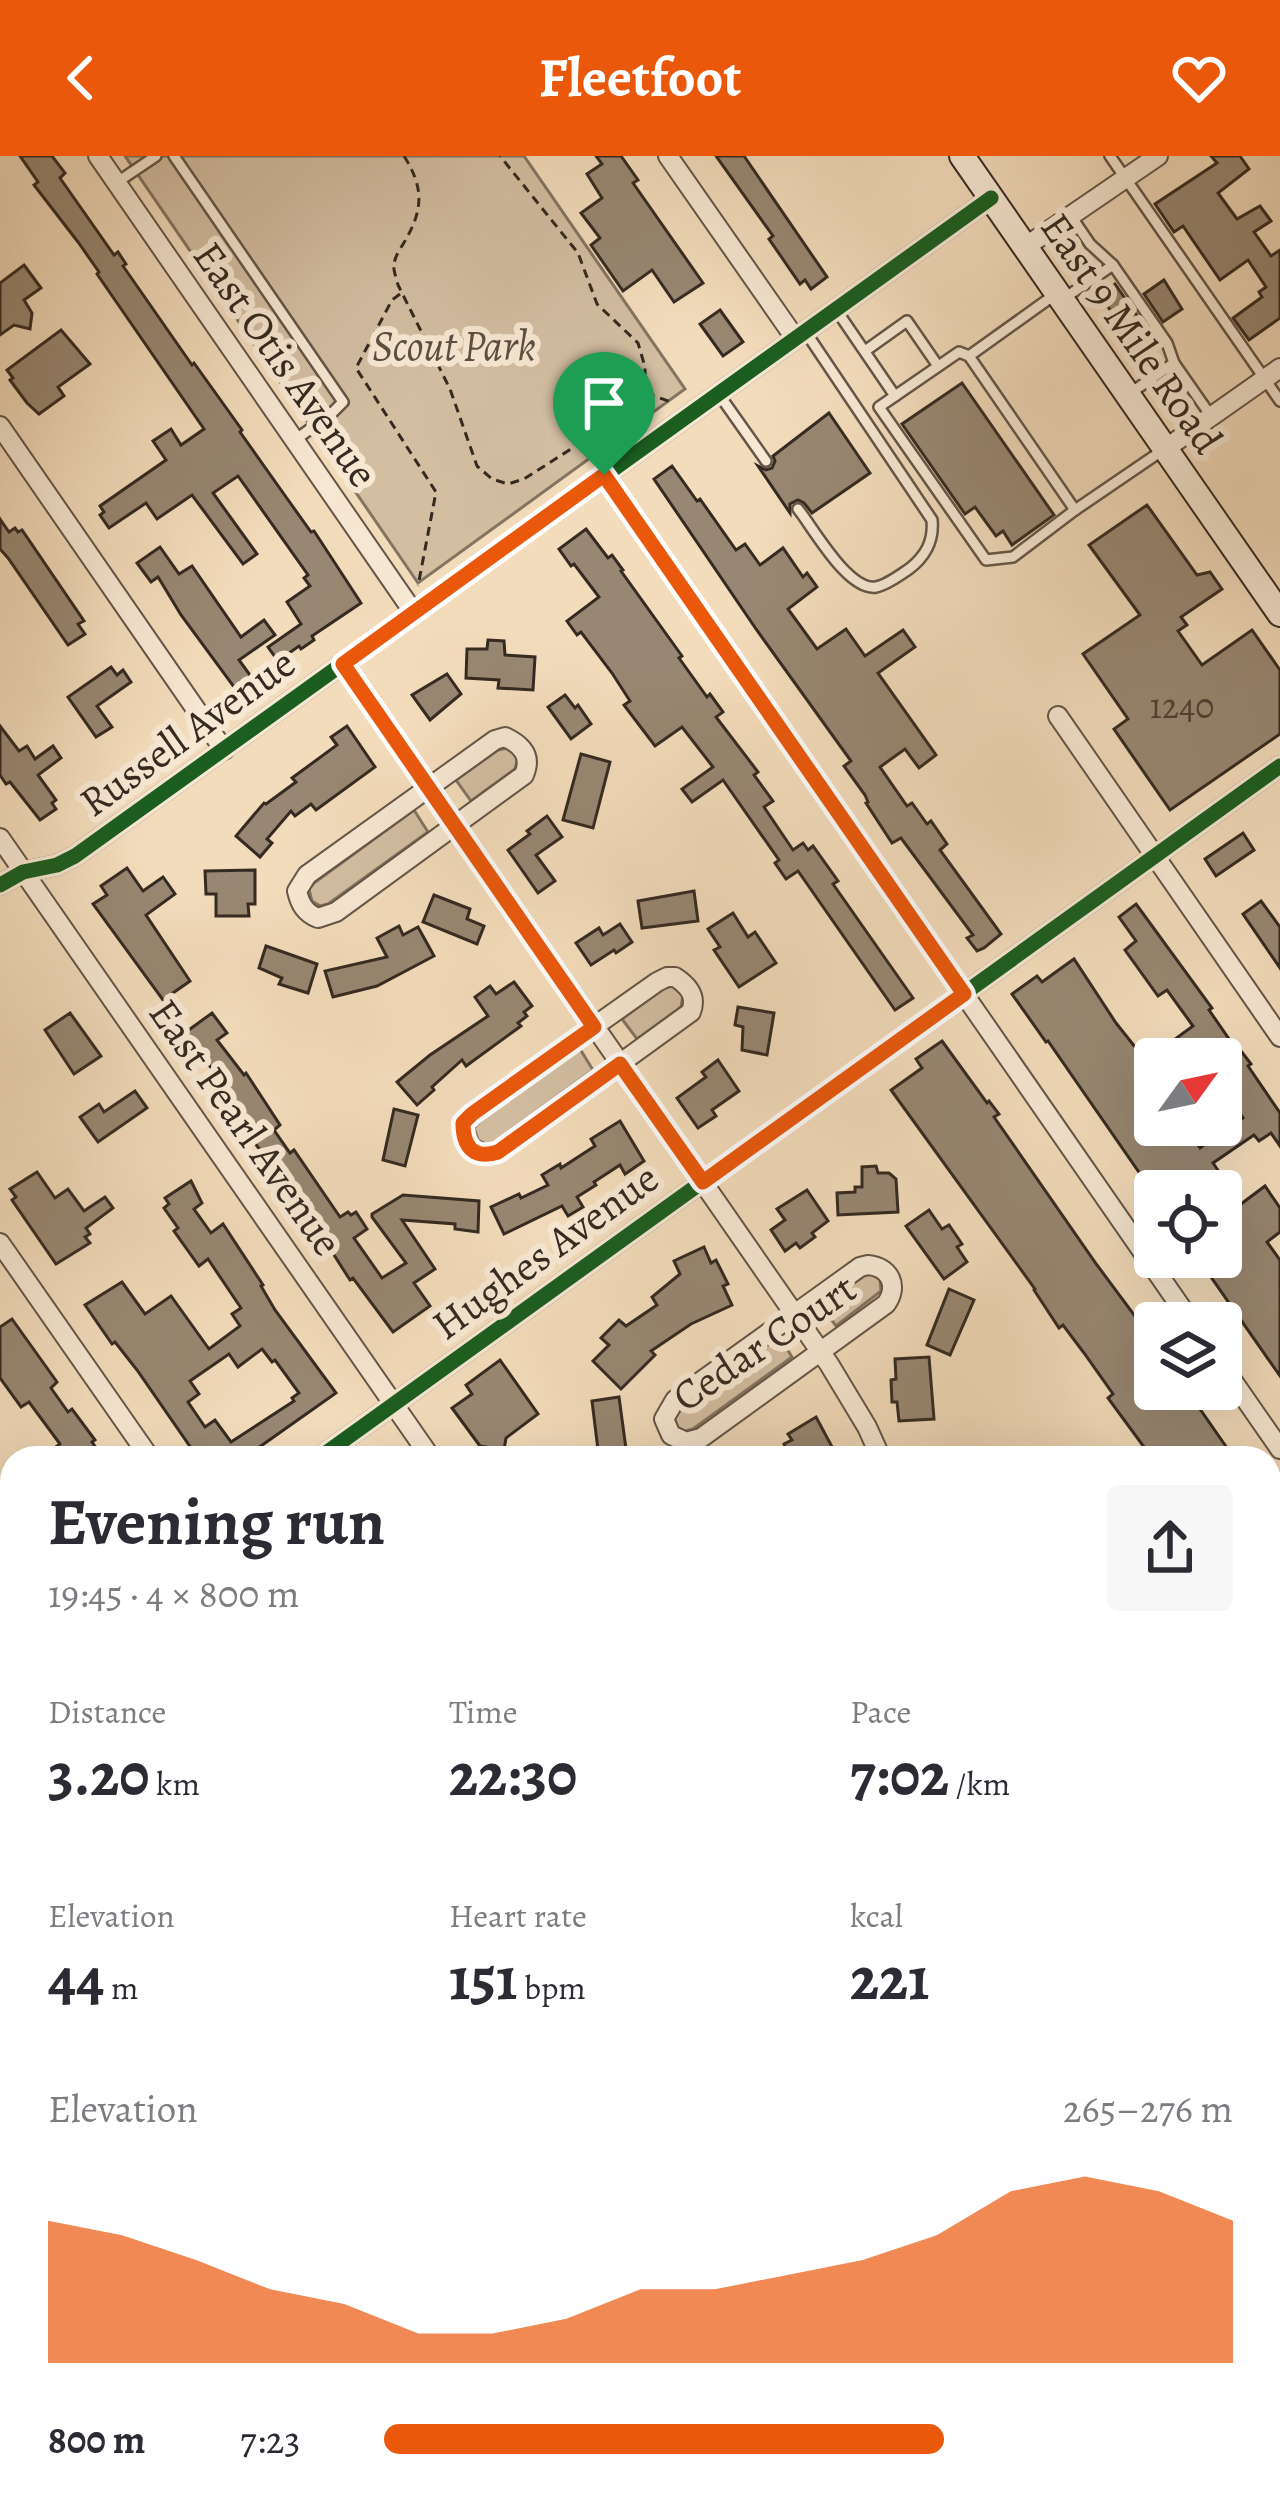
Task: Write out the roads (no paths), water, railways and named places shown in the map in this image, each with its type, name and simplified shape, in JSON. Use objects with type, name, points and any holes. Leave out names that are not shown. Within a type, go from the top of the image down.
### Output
[{"type":"main road","name":"East 9 Mile Road","points":[[962,156],[1280,614]]},
{"type":"street","name":"East Otis Avenue","points":[[98,156],[414,613]]},
{"type":"street","points":[[668,156],[800,335]]},
{"type":"street","points":[[1025,247],[1158,156]]},
{"type":"street","name":"Russell Avenue","points":[[0,885],[23,872],[75,856],[991,198]]},
{"type":"street","points":[[1165,449],[1272,374]]},
{"type":"street","points":[[0,426],[224,750]]},
{"type":"street","points":[[604,475],[1177,1302]]},
{"type":"street","points":[[343,664],[821,1352],[875,1446]]},
{"type":"street","points":[[1058,716],[1280,1037]]},
{"type":"street","points":[[505,737],[517,743],[526,752],[524,775],[454,826],[328,916],[318,918],[299,902],[297,891],[308,875],[495,740],[505,737]]},
{"type":"street","name":"Hughes Avenue","points":[[336,1446],[1280,766]]},
{"type":"street","name":"East Pearl Avenue","points":[[0,838],[423,1446]]},
{"type":"street","points":[[675,977],[691,992],[691,1012],[620,1064],[498,1152],[487,1156],[468,1149],[463,1123],[472,1114],[656,982],[675,977]]},
{"type":"street","points":[[0,1243],[142,1446]]},
{"type":"street","name":"Cedar Court","points":[[876,1266],[889,1275],[893,1290],[886,1304],[821,1352],[701,1438],[686,1442],[671,1435],[664,1419],[674,1400],[860,1267],[876,1266]]},
{"type":"street","points":[[1242,1394],[1278,1446]]},
{"type":"lane","points":[[116,183],[156,156]]},
{"type":"lane","points":[[174,156],[344,402],[295,440]]},
{"type":"lane","points":[[1110,156],[1272,374],[1280,401]]},
{"type":"lane","points":[[1071,216],[1090,244],[1113,265],[1211,416]]},
{"type":"lane","points":[[968,356],[1113,265]]},
{"type":"lane","points":[[835,309],[896,396]]},
{"type":"lane","points":[[865,351],[907,321],[938,366]]},
{"type":"lane","points":[[798,508],[848,576],[860,585],[874,587],[906,572],[929,547],[933,533],[932,520],[800,335]]},
{"type":"lane","points":[[1075,510],[968,356],[958,352],[879,406],[986,560],[1013,557],[1165,449]]},
{"type":"lane","points":[[1128,395],[1174,363]]},
{"type":"lane","points":[[718,393],[766,461]]},
{"type":"park label","name":"Scout Park","points":[[454,345]]}]
